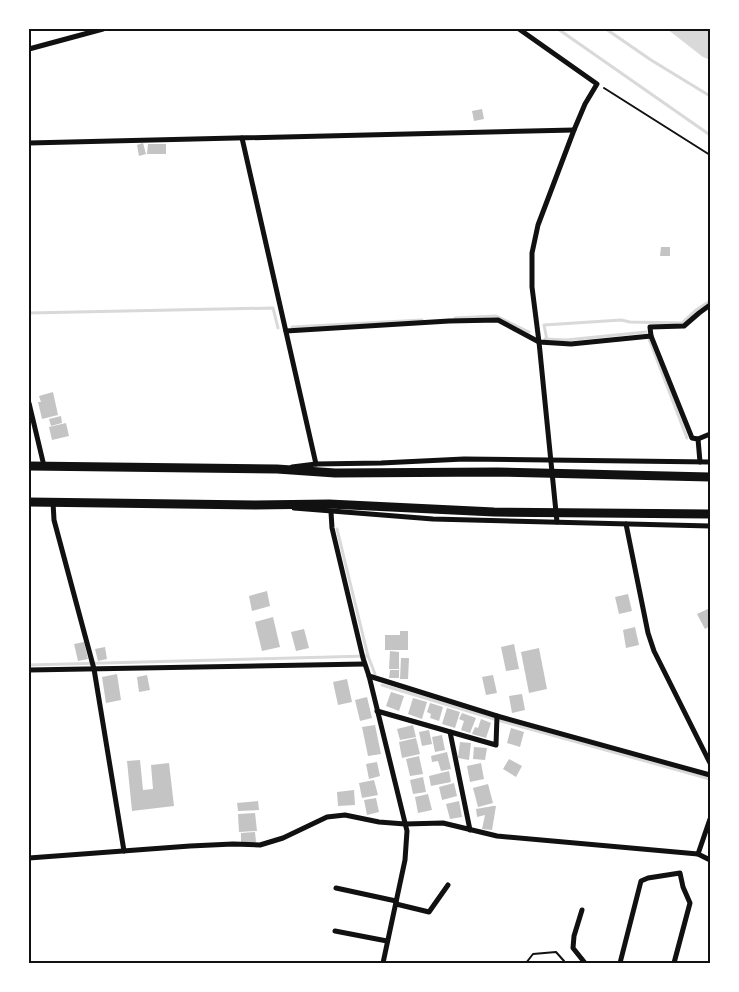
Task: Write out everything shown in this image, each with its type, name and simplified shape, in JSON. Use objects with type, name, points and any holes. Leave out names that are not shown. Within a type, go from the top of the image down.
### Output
[{"type":"highway","points":[[29,466],[277,469],[335,473],[497,472],[710,477]]},
{"type":"highway","points":[[29,502],[329,504],[494,512],[710,514]]},
{"type":"street","points":[[29,49],[103,29]]},
{"type":"street","points":[[518,29],[597,84],[585,104],[574,130],[538,225],[532,253],[532,287],[557,522]]},
{"type":"street","points":[[29,142],[574,130]]},
{"type":"street","points":[[242,138],[316,464]]},
{"type":"street","points":[[710,305],[684,326],[650,327],[651,336],[692,438],[698,439],[710,434]]},
{"type":"street","points":[[286,331],[449,321],[498,320],[539,342],[571,344],[651,336]]},
{"type":"street","points":[[29,403],[44,466]]},
{"type":"street","points":[[698,439],[700,462]]},
{"type":"street","points":[[277,469],[316,464],[381,463],[464,458],[710,462]]},
{"type":"street","points":[[53,502],[54,520],[93,665],[124,851]]},
{"type":"street","points":[[255,505],[433,518],[710,526]]},
{"type":"street","points":[[331,512],[332,528],[363,659],[369,676],[407,831],[405,860],[383,963]]},
{"type":"street","points":[[626,524],[648,633],[654,651],[710,763]]},
{"type":"street","points":[[29,670],[93,665],[363,659]]},
{"type":"street","points":[[369,676],[497,719],[710,775]]},
{"type":"street","points":[[377,710],[496,745],[497,719]]},
{"type":"street","points":[[450,732],[470,830]]},
{"type":"street","points":[[29,858],[224,844],[260,845],[283,838],[327,816],[346,815],[379,822],[405,824],[443,823],[497,836],[698,854],[710,860]]},
{"type":"street","points":[[698,854],[710,819]]},
{"type":"street","points":[[620,963],[641,881],[648,878],[680,873],[690,902],[674,963]]},
{"type":"street","points":[[336,888],[429,912],[448,885]]},
{"type":"street","points":[[582,910],[574,936],[573,948],[585,963]]},
{"type":"street","points":[[335,931],[387,941]]},
{"type":"path","points":[[597,84],[710,155]]},
{"type":"path","points":[[526,963],[533,954],[556,952],[565,963]]},
{"type":"shaded area","points":[[667,29],[710,29],[710,60],[703,57]]},
{"type":"building","points":[[482,109],[484,119],[474,121],[472,111]]},
{"type":"building","points":[[143,143],[146,154],[139,156],[137,145]]},
{"type":"building","points":[[148,144],[166,144],[166,154],[147,154]]},
{"type":"building","points":[[661,247],[670,247],[670,256],[660,256]]},
{"type":"building","points":[[53,392],[58,415],[42,419],[38,402],[41,402],[39,396]]},
{"type":"building","points":[[61,416],[62,423],[51,426],[49,419]]},
{"type":"building","points":[[66,423],[69,436],[52,440],[49,427]]},
{"type":"building","points":[[267,591],[270,606],[252,611],[249,596]]},
{"type":"building","points":[[628,594],[632,611],[619,614],[615,597]]},
{"type":"building","points":[[710,608],[710,626],[705,629],[697,614]]},
{"type":"building","points":[[273,617],[280,647],[262,651],[255,622]]},
{"type":"building","points":[[635,627],[639,645],[626,648],[623,630]]},
{"type":"building","points":[[304,629],[309,648],[296,651],[291,632]]},
{"type":"building","points":[[400,631],[408,631],[408,650],[385,650],[385,635],[400,635]]},
{"type":"building","points":[[84,642],[88,659],[78,661],[74,644]]},
{"type":"building","points":[[514,644],[519,669],[506,671],[501,647]]},
{"type":"building","points":[[105,647],[107,659],[98,661],[95,649]]},
{"type":"building","points":[[539,648],[547,689],[529,693],[521,652]]},
{"type":"building","points":[[390,651],[399,652],[399,669],[389,669]]},
{"type":"building","points":[[401,658],[409,658],[408,679],[400,679]]},
{"type":"building","points":[[390,670],[399,670],[399,678],[389,678]]},
{"type":"building","points":[[117,674],[121,700],[106,703],[102,677]]},
{"type":"building","points":[[147,675],[150,690],[139,692],[137,677]]},
{"type":"building","points":[[493,675],[497,693],[486,695],[482,677]]},
{"type":"building","points":[[347,679],[352,702],[338,705],[333,682]]},
{"type":"building","points":[[391,692],[404,696],[399,711],[386,706]]},
{"type":"building","points":[[522,694],[525,710],[512,713],[509,696]]},
{"type":"building","points":[[367,697],[372,718],[360,721],[355,700]]},
{"type":"building","points":[[413,698],[427,702],[422,719],[408,714]]},
{"type":"building","points":[[430,703],[443,707],[439,721],[430,718],[431,714],[427,712]]},
{"type":"building","points":[[447,708],[460,712],[455,728],[442,724]]},
{"type":"building","points":[[462,713],[476,718],[470,733],[461,730],[464,721],[459,719]]},
{"type":"building","points":[[481,719],[491,723],[486,738],[472,734],[475,727],[478,728]]},
{"type":"building","points":[[375,725],[381,754],[368,756],[362,727]]},
{"type":"building","points":[[413,725],[416,737],[400,740],[397,729]]},
{"type":"building","points":[[511,728],[524,732],[520,747],[507,743]]},
{"type":"building","points":[[429,730],[432,744],[422,746],[419,732]]},
{"type":"building","points":[[442,735],[445,750],[435,752],[432,737]]},
{"type":"building","points":[[416,738],[420,754],[402,758],[399,742]]},
{"type":"building","points":[[460,742],[471,743],[469,760],[458,758]]},
{"type":"building","points":[[474,747],[487,748],[485,760],[473,759]]},
{"type":"building","points":[[447,752],[451,769],[441,771],[438,761],[432,762],[431,756]]},
{"type":"building","points":[[419,756],[423,774],[410,776],[406,759]]},
{"type":"building","points":[[509,759],[522,766],[516,777],[503,769]]},
{"type":"building","points":[[140,760],[143,790],[153,789],[151,765],[169,763],[174,806],[132,811],[127,761]]},
{"type":"building","points":[[377,762],[380,776],[369,779],[366,764]]},
{"type":"building","points":[[481,763],[484,779],[470,782],[467,766]]},
{"type":"building","points":[[449,771],[451,782],[431,786],[429,776]]},
{"type":"building","points":[[423,777],[426,792],[413,794],[410,780]]},
{"type":"building","points":[[374,780],[378,795],[362,798],[359,783]]},
{"type":"building","points":[[454,783],[457,796],[442,800],[439,787]]},
{"type":"building","points":[[488,784],[493,803],[478,807],[473,788]]},
{"type":"building","points":[[354,790],[355,805],[338,806],[337,792]]},
{"type":"building","points":[[428,794],[432,810],[418,813],[415,797]]},
{"type":"building","points":[[376,798],[379,812],[367,815],[364,800]]},
{"type":"building","points":[[258,801],[259,810],[238,811],[237,803]]},
{"type":"building","points":[[459,801],[462,817],[450,819],[446,804]]},
{"type":"building","points":[[496,806],[492,830],[482,829],[485,815],[477,817],[476,809]]},
{"type":"building","points":[[255,813],[257,831],[239,832],[238,814]]},
{"type":"building","points":[[255,832],[256,842],[241,842],[241,833]]},
{"type":"waterway","points":[[558,29],[710,135]]},
{"type":"waterway","points":[[606,29],[651,60],[710,96]]},
{"type":"waterway","points":[[547,340],[544,325],[621,320],[630,322],[682,323],[696,310],[710,301]]},
{"type":"waterway","points":[[29,313],[273,308],[278,328]]},
{"type":"waterway","points":[[455,318],[496,316],[529,332]]},
{"type":"waterway","points":[[292,327],[422,320]]},
{"type":"waterway","points":[[545,339],[566,340],[646,332]]},
{"type":"waterway","points":[[649,339],[687,438]]},
{"type":"waterway","points":[[337,529],[368,656],[375,674]]},
{"type":"waterway","points":[[29,665],[368,656]]},
{"type":"waterway","points":[[382,685],[501,721],[710,779]]}]
